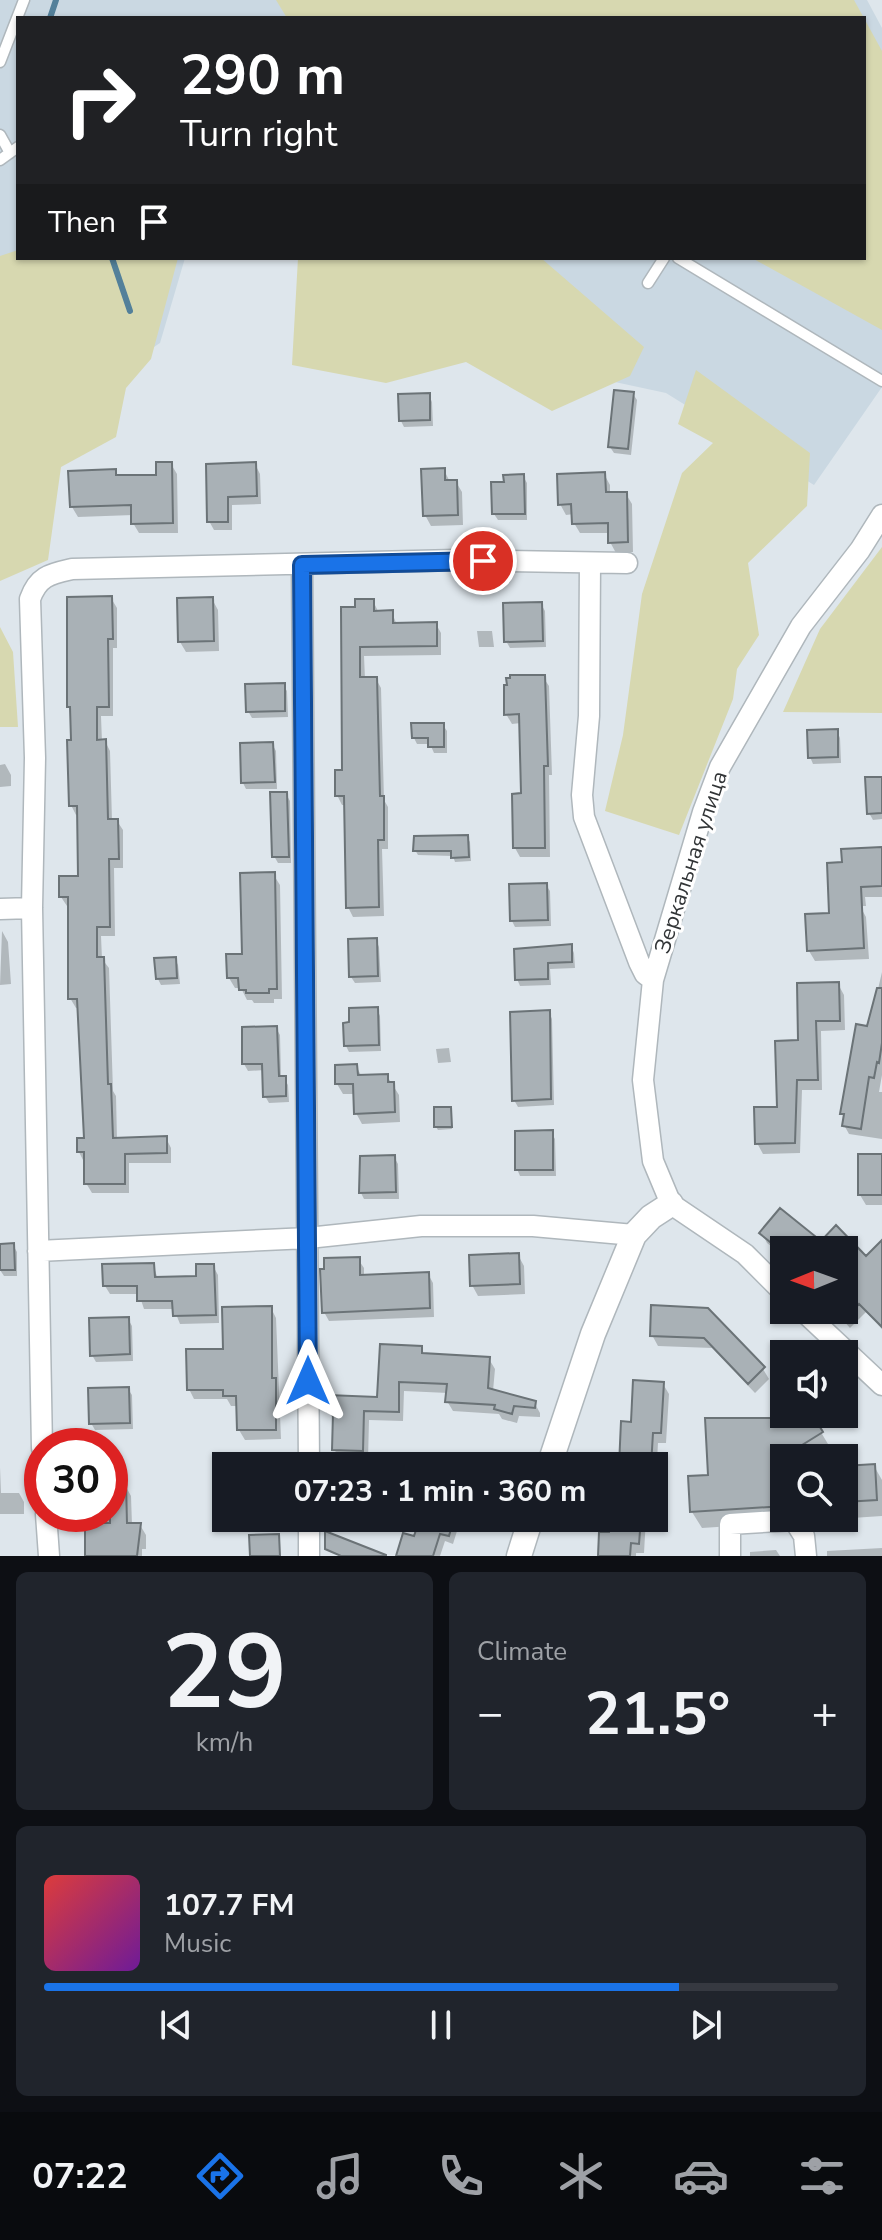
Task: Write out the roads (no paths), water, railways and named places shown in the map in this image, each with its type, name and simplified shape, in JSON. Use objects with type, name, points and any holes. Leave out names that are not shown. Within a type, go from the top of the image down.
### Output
[{"type":"street","name":"Зеркальная улица","points":[[671,1204],[653,1161],[643,1080],[653,980],[703,812],[720,767],[801,626],[860,550],[882,515]]},
{"type":"street","points":[[42,1428],[32,908],[35,758],[30,599],[42,576],[72,569],[456,560],[627,563]]},
{"type":"street","points":[[590,563],[589,716],[582,795],[584,817],[639,962],[645,974],[653,980]]},
{"type":"street","points":[[302,565],[309,1452]]},
{"type":"street","points":[[0,909],[32,908]]},
{"type":"street","points":[[554,1452],[593,1334],[634,1235],[651,1217],[671,1204],[745,1254],[770,1279]]},
{"type":"street","points":[[38,1251],[308,1238],[421,1226],[533,1226],[634,1235]]},
{"type":"street","points":[[817,1324],[882,1385]]},
{"type":"street","points":[[730,1556],[730,1524],[794,1520],[804,1536],[806,1556]]},
{"type":"street","points":[[47,1532],[49,1556]]},
{"type":"street","points":[[309,1532],[309,1556]]},
{"type":"street","points":[[519,1556],[527,1532]]},
{"type":"lane","points":[[0,62],[16,21]]},
{"type":"lane","points":[[0,135],[14,150],[0,160]]},
{"type":"lane","points":[[648,283],[663,260]]},
{"type":"lane","points":[[681,260],[882,381]]},
{"type":"waterway","points":[[51,16],[56,0]]},
{"type":"waterway","points":[[113,260],[130,311]]}]
